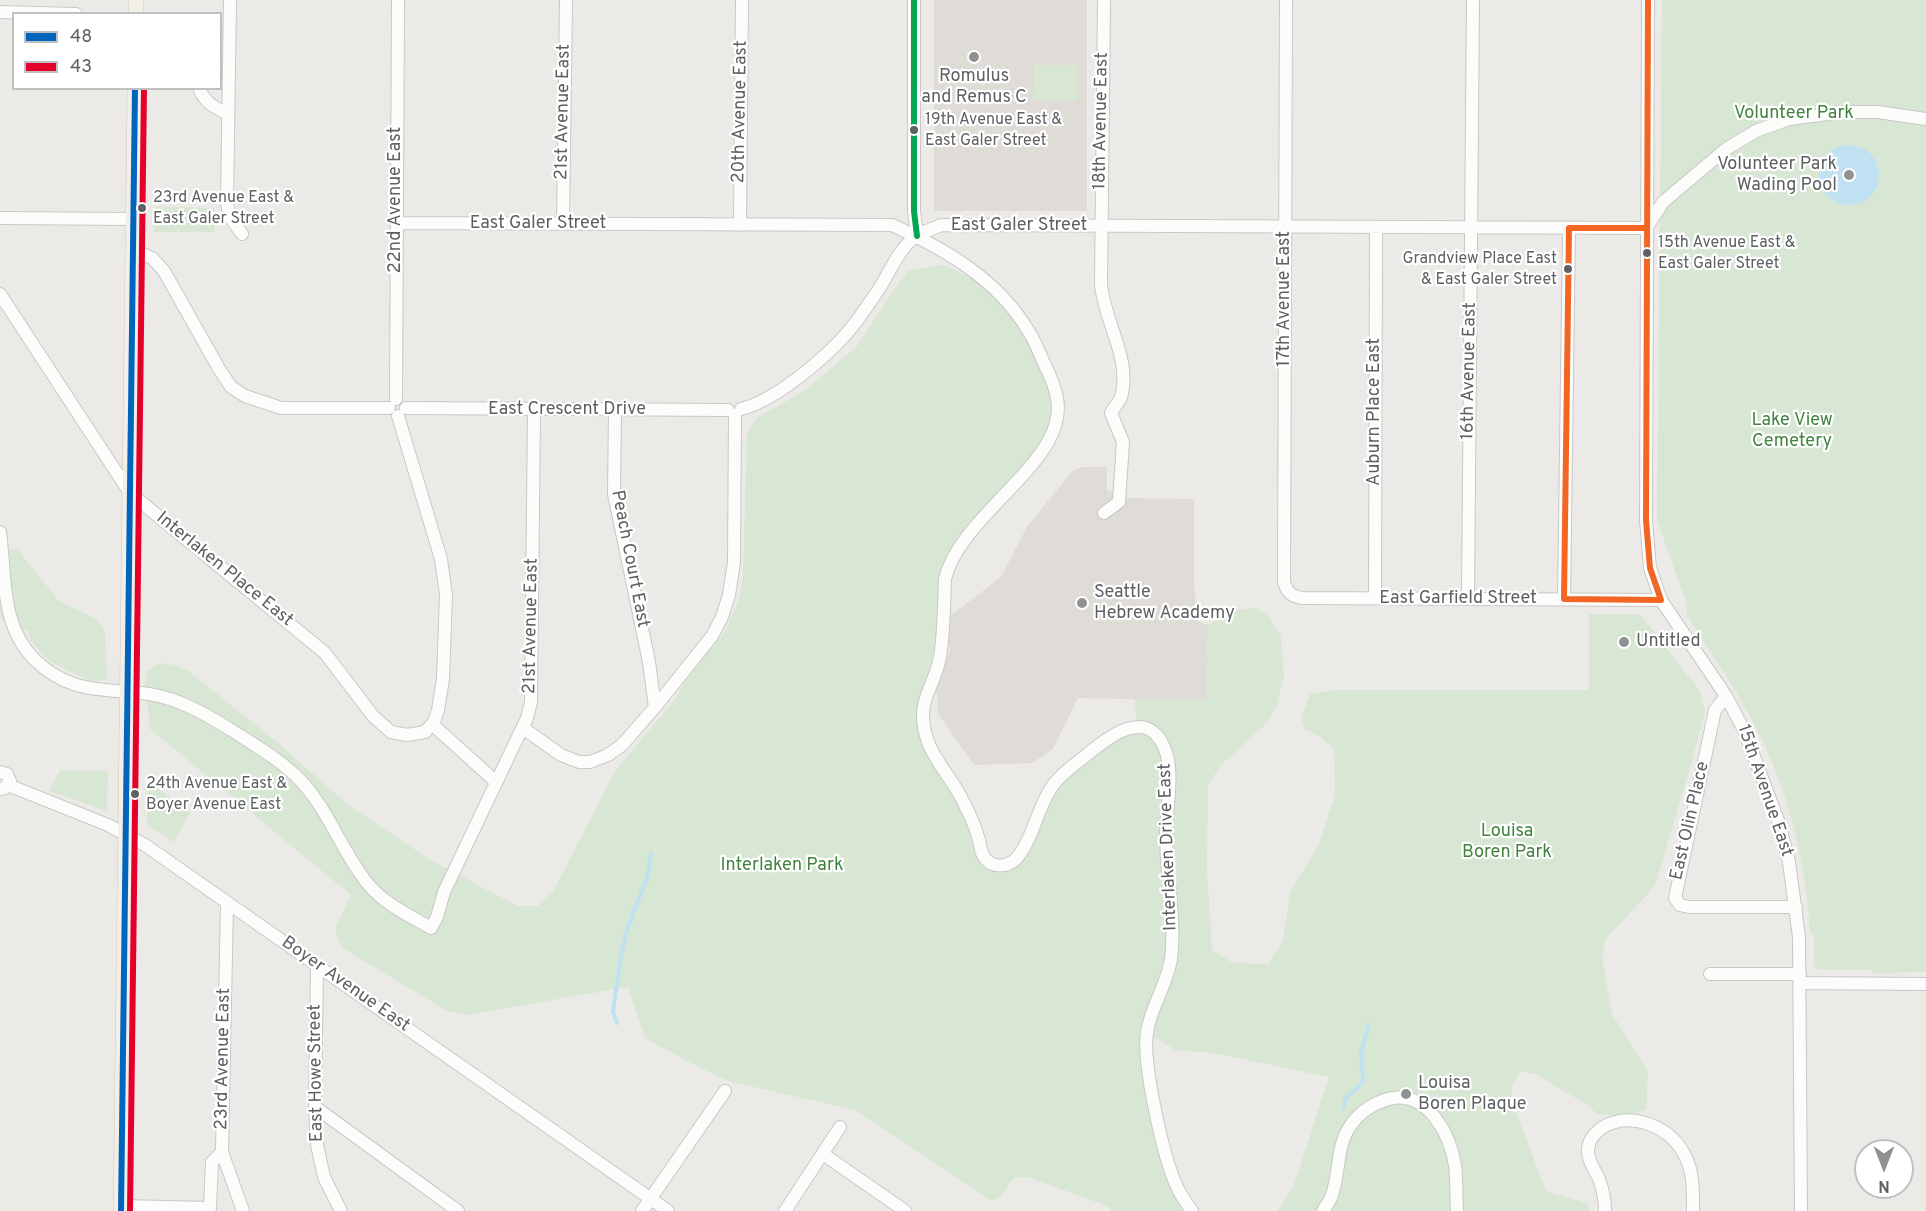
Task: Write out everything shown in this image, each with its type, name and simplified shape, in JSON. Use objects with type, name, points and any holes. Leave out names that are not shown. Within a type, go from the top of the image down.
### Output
[{"type":"main road","points":[[121,1209],[135,90]]},
{"type":"street","points":[[230,0],[227,204],[230,216],[242,234]]},
{"type":"street","name":"22nd Avenue East","points":[[398,0],[397,408],[441,559],[446,595],[443,679],[438,710],[432,724]]},
{"type":"street","name":"21st Avenue East","points":[[563,224],[566,0]]},
{"type":"street","name":"20th Avenue East","points":[[740,225],[742,0]]},
{"type":"street","points":[[914,0],[914,211],[917,236]]},
{"type":"street","name":"18th Avenue East","points":[[1104,0],[1100,226],[1102,300],[1119,351],[1123,386],[1122,395],[1111,413],[1123,442],[1119,502],[1104,513]]},
{"type":"street","name":"17th Avenue East","points":[[1287,0],[1284,581],[1287,591],[1292,596]]},
{"type":"street","name":"16th Avenue East","points":[[1468,599],[1473,0]]},
{"type":"street","name":"15th Avenue East","points":[[1648,0],[1646,228],[1648,555],[1661,600],[1726,696],[1744,730],[1779,823],[1789,862],[1796,907],[1800,978],[1801,1211]]},
{"type":"street","points":[[200,90],[203,98],[210,105],[228,114]]},
{"type":"street","points":[[1646,228],[1663,202],[1726,149],[1756,131],[1789,119],[1844,112],[1878,112],[1926,119]]},
{"type":"street","points":[[0,218],[133,219]]},
{"type":"street","name":"East Galer Street","points":[[396,223],[892,225],[917,236],[941,225],[1646,228]]},
{"type":"street","name":"Auburn Place East","points":[[1375,598],[1376,227]]},
{"type":"street","points":[[1564,599],[1569,228]]},
{"type":"street","name":"East Crescent Drive","points":[[133,250],[152,258],[164,271],[231,387],[245,396],[281,408],[735,411],[775,396],[835,344],[863,312],[881,286],[896,257],[917,236]]},
{"type":"street","name":"Interlaken Drive East","points":[[917,236],[974,270],[996,289],[1029,332],[1054,382],[1059,399],[1058,414],[1048,442],[978,524],[947,569],[940,659],[923,707],[923,724],[927,740],[933,754],[961,797],[987,861],[1002,866],[1010,864],[1024,846],[1054,784],[1108,737],[1136,726],[1147,729],[1158,737],[1165,748],[1169,784],[1166,834],[1172,927],[1171,957],[1168,976],[1153,1009],[1146,1036],[1150,1085],[1169,1166],[1178,1189],[1192,1211]]},
{"type":"street","name":"Interlaken Place East","points":[[0,294],[130,493],[325,652],[373,716],[391,732],[407,735],[425,732],[432,724]]},
{"type":"street","name":"21st Avenue East","points":[[128,693],[150,694],[190,707],[235,732],[284,766],[302,782],[313,797],[368,884],[385,899],[431,928],[437,917],[444,891],[523,728],[531,702],[534,410]]},
{"type":"street","name":"Peach Court East","points":[[615,410],[614,494],[649,662],[655,707]]},
{"type":"street","points":[[523,728],[561,755],[579,762],[591,762],[608,755],[622,745],[712,636],[722,617],[729,595],[734,562],[735,411]]},
{"type":"street","points":[[0,532],[4,591],[11,621],[25,649],[47,670],[74,684],[92,690],[128,693]]},
{"type":"street","name":"East Garfield Street","points":[[1292,596],[1303,598],[1661,600]]},
{"type":"street","name":"East Olin Place","points":[[1726,696],[1716,710],[1675,898],[1680,905],[1689,907],[1796,907]]},
{"type":"street","points":[[432,724],[496,782]]},
{"type":"street","points":[[0,772],[8,776],[4,787]]},
{"type":"street","name":"Boyer Avenue East","points":[[4,787],[125,833],[668,1211]]},
{"type":"street","name":"23rd Avenue East","points":[[227,903],[222,1152],[243,1211]]},
{"type":"street","name":"East Howe Street","points":[[317,966],[315,1107],[317,1145],[324,1177],[341,1211]]},
{"type":"street","points":[[1710,974],[1926,984]]},
{"type":"street","points":[[642,1211],[725,1091]]},
{"type":"street","points":[[1323,1211],[1331,1196],[1342,1143],[1352,1123],[1376,1103],[1402,1098],[1420,1103],[1443,1131],[1454,1163],[1457,1211]]},
{"type":"street","points":[[315,1107],[458,1211]]},
{"type":"street","points":[[1605,1211],[1603,1192],[1590,1162],[1588,1148],[1597,1131],[1613,1122],[1624,1120],[1639,1121],[1654,1127],[1666,1134],[1680,1148],[1691,1173],[1693,1211]]},
{"type":"street","points":[[785,1211],[840,1127]]},
{"type":"street","points":[[121,1209],[210,1208],[212,1162],[222,1152]]},
{"type":"street","points":[[823,1154],[905,1211]]},
{"type":"shaded area","points":[[934,0],[1087,0],[1087,211],[934,211]]},
{"type":"shaded area","name":"Seattle Hebrew Academy","points":[[1083,467],[1107,467],[1107,491],[1117,492],[1129,498],[1194,499],[1194,587],[1198,621],[1208,625],[1206,701],[1078,698],[1053,749],[1032,763],[974,765],[938,714],[936,683],[950,651],[946,619],[1001,577],[1027,527],[1073,470]]},
{"type":"green space","name":"Lake View Cemetery","points":[[1662,0],[1926,0],[1926,972],[1874,973],[1872,970],[1819,970],[1814,966],[1814,935],[1810,934],[1799,853],[1777,774],[1747,710],[1687,615],[1687,605],[1657,520]]},
{"type":"green space","points":[[1034,65],[1077,65],[1077,100],[1033,100]]},
{"type":"green space","points":[[156,207],[214,208],[215,232],[154,232]]},
{"type":"green space","name":"Interlaken Park","points":[[943,265],[996,289],[1054,382],[1055,428],[953,558],[942,644],[923,724],[987,861],[1010,863],[1054,784],[1136,726],[1135,699],[1206,701],[1208,625],[1230,612],[1256,607],[1268,616],[1281,636],[1284,676],[1277,706],[1269,721],[1221,765],[1208,785],[1207,868],[1212,950],[1233,963],[1268,964],[1283,941],[1290,892],[1320,842],[1335,794],[1334,749],[1318,735],[1304,729],[1301,718],[1310,694],[1335,690],[1589,690],[1589,614],[1640,614],[1699,690],[1705,712],[1656,883],[1606,938],[1602,957],[1612,1014],[1648,1071],[1646,1110],[1628,1116],[1597,1114],[1586,1104],[1537,1075],[1522,1071],[1512,1084],[1512,1102],[1546,1191],[1588,1204],[1590,1211],[1277,1211],[1293,1188],[1329,1077],[1209,1052],[1176,1051],[1160,1040],[1146,1036],[1169,1166],[1192,1211],[1111,1211],[1108,1206],[1027,1177],[1013,1178],[1001,1196],[992,1201],[855,1110],[728,1081],[645,1038],[628,987],[465,1015],[447,1011],[344,949],[339,942],[335,928],[351,895],[150,729],[145,684],[147,672],[160,663],[174,665],[188,671],[277,742],[347,804],[432,861],[518,906],[538,906],[553,892],[615,771],[673,702],[698,661],[723,635],[738,603],[743,576],[747,434],[755,419],[807,389],[857,346],[908,271]]},
{"type":"green space","points":[[17,549],[59,601],[96,619],[105,630],[107,679],[92,682],[49,661],[30,640],[28,629],[10,633],[0,614],[0,550]]},
{"type":"green space","points":[[60,770],[108,771],[107,811],[49,791]]},
{"type":"green space","points":[[148,781],[190,813],[174,842],[147,825]]},
{"type":"water","name":"Volunteer Park Wading Pool","points":[[1849,145],[1866,150],[1874,158],[1879,175],[1874,192],[1866,200],[1849,205],[1832,200],[1824,192],[1819,175],[1824,158],[1832,150]]},
{"type":"waterway","points":[[617,1023],[613,1012],[621,955],[627,930],[648,875],[651,854]]},
{"type":"waterway","points":[[1343,1108],[1346,1098],[1363,1080],[1361,1052],[1369,1025]]},
{"type":"transit line","points":[[914,0],[914,211],[917,236]]},
{"type":"transit line","points":[[1646,228],[1569,228],[1564,599],[1661,600],[1650,568],[1646,520],[1648,0]]},
{"type":"transit line","name":"48","points":[[121,1211],[135,90]]},
{"type":"transit line","name":"43","points":[[130,1211],[144,90]]},
{"type":"place","name":"Romulus and Remus C","points":[[974,57]]},
{"type":"place","name":"19th Avenue East & East Galer Street","points":[[914,130]]},
{"type":"place","name":"Volunteer Park Wading Pool","points":[[1849,175]]},
{"type":"place","name":"23rd Avenue East & East Galer Street","points":[[142,208]]},
{"type":"place","name":"15th Avenue East & East Galer Street","points":[[1647,253]]},
{"type":"place","name":"Grandview Place East & East Galer Street","points":[[1568,269]]},
{"type":"place","name":"Seattle Hebrew Academy","points":[[1082,603]]},
{"type":"place","name":"Untitled","points":[[1624,642]]},
{"type":"place","name":"24th Avenue East & Boyer Avenue East","points":[[135,794]]},
{"type":"place","name":"Louisa Boren Plaque","points":[[1406,1094]]},
{"type":"park label","name":"Volunteer Park","points":[[1794,114]]},
{"type":"park label","name":"Louisa Boren Park","points":[[1507,842]]}]
